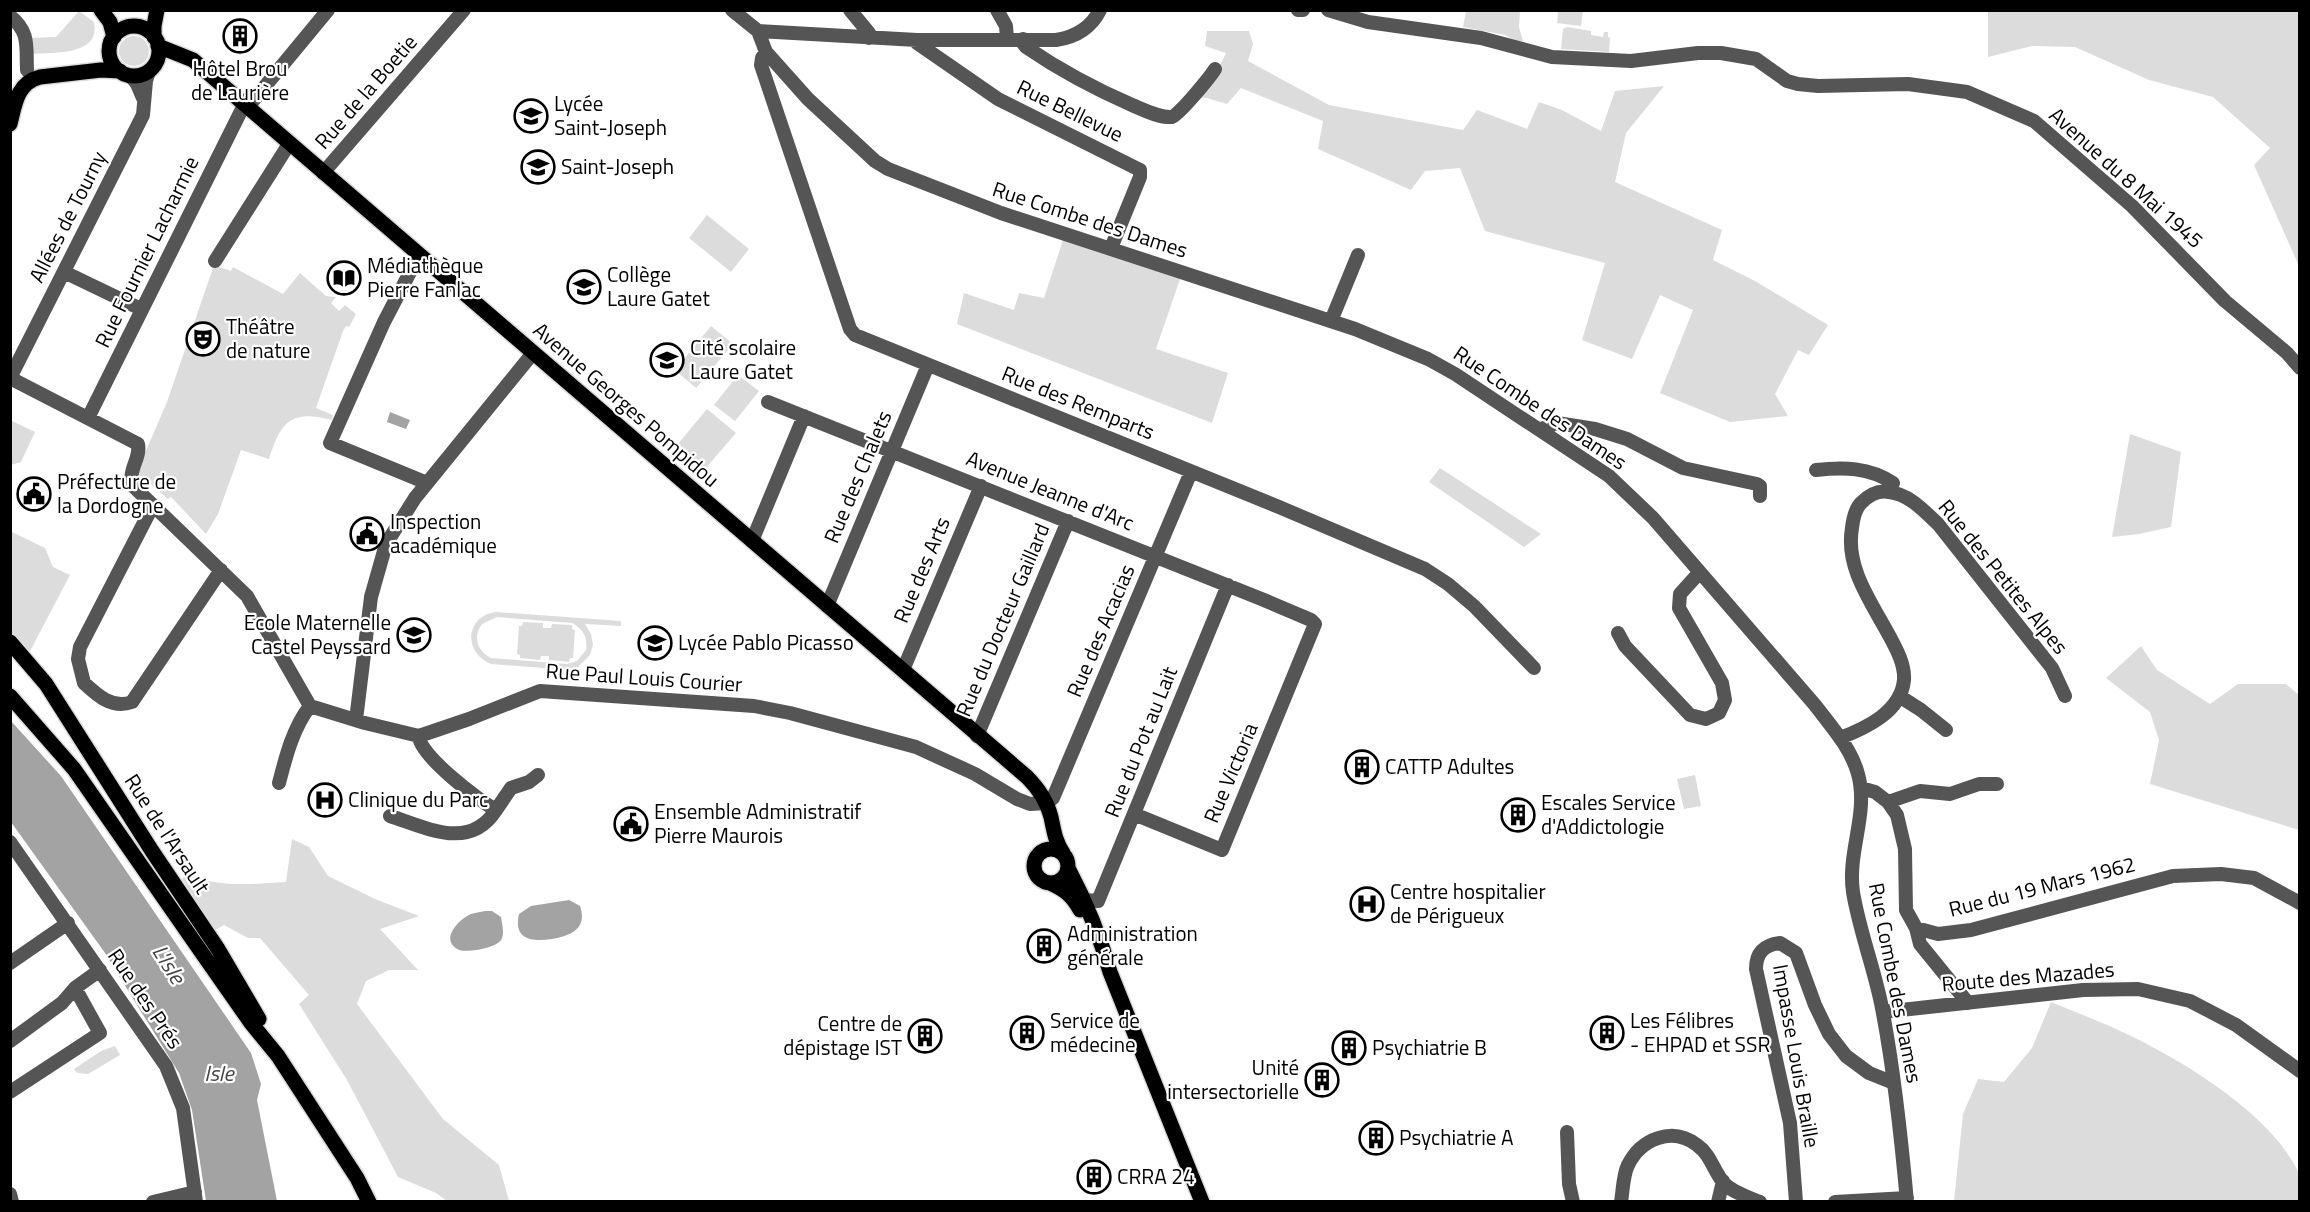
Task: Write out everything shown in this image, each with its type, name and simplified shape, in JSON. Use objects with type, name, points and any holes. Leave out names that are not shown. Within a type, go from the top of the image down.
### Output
[{"type":"main road","points":[[101,10],[110,22],[111,61],[125,74]]},
{"type":"main road","points":[[115,10],[120,19],[150,32],[156,42]]},
{"type":"main road","points":[[10,90],[17,78],[27,70],[94,61],[121,30],[135,27],[157,11]]},
{"type":"main road","points":[[10,124],[18,94],[30,80],[40,76],[101,70],[137,76],[152,68],[158,54],[154,26],[157,11]]},
{"type":"main road","name":"Avenue Georges Pompidou","points":[[156,42],[189,57],[1016,768],[1038,788],[1054,837],[1063,853]]},
{"type":"main road","name":"Avenue Georges Pompidou","points":[[152,68],[170,61],[183,62],[208,74]]},
{"type":"main road","name":"Rue de l'Arsault","points":[[10,642],[46,684],[152,851],[222,955],[278,1056]]},
{"type":"main road","points":[[10,696],[74,769],[221,980],[278,1056],[357,1178],[369,1202]]},
{"type":"main road","name":"Avenue Georges Pompidou","points":[[1042,803],[1045,827],[1043,851]]},
{"type":"main road","points":[[1110,972],[1095,947],[1083,916],[1072,897],[1062,888],[1037,876],[1034,869],[1035,860],[1043,851],[1054,849],[1063,853],[1067,859],[1068,868],[1102,943],[1110,972],[1202,1202]]},
{"type":"main road","points":[[1050,883],[1060,880],[1068,868]]},
{"type":"main road","points":[[211,965],[222,955]]},
{"type":"main road","points":[[221,980],[227,974],[222,955]]},
{"type":"street","name":"Rue Fournier Lacharmie","points":[[88,418],[141,309],[245,107],[328,10]]},
{"type":"street","name":"Rue de la Boetie","points":[[323,173],[464,10]]},
{"type":"street","points":[[732,10],[758,31],[917,40],[1067,38],[1088,28],[1100,10]]},
{"type":"street","points":[[850,10],[869,33],[869,38]]},
{"type":"street","points":[[996,10],[1006,26],[1007,39]]},
{"type":"street","points":[[1298,10],[1303,10]]},
{"type":"street","name":"Avenue du 8 Mai 1945","points":[[1328,10],[1368,22],[1481,38],[1552,57],[1631,61],[1698,53],[1725,54],[1756,59],[1787,81],[1798,84],[1818,86],[1908,84],[1967,92],[2034,121],[2132,206],[2225,301],[2287,353],[2300,368]]},
{"type":"street","points":[[10,16],[23,27],[27,70]]},
{"type":"street","name":"Rue Combe des Dames","points":[[758,31],[766,52],[808,99],[875,161],[888,169],[1001,213],[1331,321],[1428,359],[1541,429],[1609,476],[1653,518],[1815,705],[1840,738],[1853,761],[1862,800],[1853,848],[1853,891],[1882,1012],[1894,1083],[1907,1200]]},
{"type":"street","points":[[1023,39],[1026,47],[1089,87],[1153,114],[1171,117],[1182,111],[1192,95],[1215,69]]},
{"type":"street","name":"Rue Bellevue","points":[[917,40],[917,43],[998,99],[1140,170],[1140,177],[1111,248]]},
{"type":"street","name":"Rue des Remparts","points":[[766,52],[761,65],[849,329],[855,335],[1289,511],[1439,577],[1474,606],[1534,668]]},
{"type":"street","name":"Allées de Tourny","points":[[10,378],[141,120],[145,106],[146,81],[152,68]]},
{"type":"street","points":[[125,74],[140,88],[145,106]]},
{"type":"street","points":[[215,261],[290,144]]},
{"type":"street","points":[[419,255],[384,322],[330,443],[427,483]]},
{"type":"street","points":[[1331,321],[1358,255]]},
{"type":"street","points":[[64,272],[141,309]]},
{"type":"street","points":[[356,720],[371,597],[380,561],[396,525],[427,483],[533,353]]},
{"type":"street","name":"Rue des Chalets","points":[[827,606],[928,365]]},
{"type":"street","points":[[10,378],[138,444],[139,451],[130,474],[136,492],[247,596],[310,706],[419,736],[426,752],[482,802],[496,810]]},
{"type":"street","name":"Avenue Jeanne d'Arc","points":[[768,402],[1228,585],[1311,620],[1315,624]]},
{"type":"street","points":[[752,541],[804,416]]},
{"type":"street","points":[[1541,429],[1557,423],[1578,425],[1613,434],[1683,468],[1754,483],[1760,486],[1760,496]]},
{"type":"street","points":[[1816,470],[1839,467],[1861,470],[1893,483]]},
{"type":"street","name":"Rue des Acacias","points":[[1042,803],[1053,798],[1191,472]]},
{"type":"street","name":"Rue des Arts","points":[[903,670],[981,486]]},
{"type":"street","name":"Rue des Petites Alpes","points":[[1899,696],[1904,682],[1904,670],[1897,650],[1859,581],[1852,562],[1851,531],[1854,515],[1859,505],[1868,496],[1878,492],[1899,494],[1921,508],[1938,524],[2052,668],[2065,696]]},
{"type":"street","points":[[154,507],[80,647],[78,659],[84,683],[94,693],[114,705],[122,706],[132,702],[221,570]]},
{"type":"street","name":"Rue du Docteur Gaillard","points":[[977,736],[1068,521]]},
{"type":"street","points":[[1618,633],[1625,646],[1690,716],[1706,719],[1719,713],[1725,700],[1722,683],[1679,608],[1680,594],[1699,573]]},
{"type":"street","name":"Rue du Pot au Lait","points":[[1084,900],[1098,901],[1228,585]]},
{"type":"street","name":"Rue Victoria","points":[[1134,814],[1222,850],[1315,624]]},
{"type":"street","name":"Rue Paul Louis Courier","points":[[419,736],[540,691],[754,706],[775,709],[916,747],[975,774],[1017,799],[1029,804],[1042,803]]},
{"type":"street","points":[[1840,738],[1862,730],[1875,722],[1889,710],[1899,696],[1946,729]]},
{"type":"street","points":[[279,783],[291,741],[300,720],[310,706]]},
{"type":"street","points":[[390,816],[437,831],[466,833],[483,826],[511,789],[529,782],[538,775]]},
{"type":"street","points":[[1888,802],[1920,791],[1950,794],[1979,784],[1997,784]]},
{"type":"street","points":[[1861,788],[1875,792],[1888,802],[1900,824],[1905,849],[1906,910],[1916,928],[1920,944],[1968,1003]]},
{"type":"street","name":"Rue des Prés","points":[[10,842],[166,1066],[183,1108],[195,1197]]},
{"type":"street","name":"Rue du 19 Mars 1962","points":[[1916,928],[1938,934],[1971,930],[2173,876],[2221,874],[2254,878],[2300,903]]},
{"type":"street","points":[[10,963],[68,923]]},
{"type":"street","name":"Impasse Louis Braille","points":[[1796,1202],[1790,1123],[1756,969],[1756,960],[1760,951],[1769,944],[1780,943],[1796,953],[1815,1005],[1829,1034],[1846,1056],[1869,1073],[1894,1083]]},
{"type":"street","points":[[10,1041],[62,1003],[75,988],[100,970]]},
{"type":"street","points":[[10,1092],[100,1033],[75,988]]},
{"type":"street","name":"Route des Mazades","points":[[1882,1012],[2083,990],[2138,989],[2190,1001],[2236,1025],[2300,1071]]},
{"type":"street","points":[[1566,1132],[1569,1184],[1573,1202]]},
{"type":"street","points":[[1621,1202],[1628,1166],[1642,1147],[1658,1137],[1678,1136],[1696,1144],[1710,1156],[1723,1181],[1743,1195],[1760,1202]]},
{"type":"street","points":[[1718,1202],[1723,1181]]},
{"type":"street","points":[[10,1194],[12,1202]]},
{"type":"street","points":[[153,1202],[195,1197]]},
{"type":"street","points":[[1835,1202],[1907,1200]]},
{"type":"shaded area","points":[[79,11],[94,22],[94,33],[90,41],[74,50],[30,54],[29,38],[56,37]]},
{"type":"shaded area","points":[[1466,11],[1520,11],[1519,27],[1523,41],[1463,27]]},
{"type":"shaded area","points":[[1558,11],[1583,11],[1581,26],[1557,23]]},
{"type":"shaded area","points":[[1988,11],[2299,11],[2299,266],[2254,165],[2270,148],[2213,97],[2149,80],[2075,47],[2032,46],[1988,57]]},
{"type":"shaded area","points":[[1567,27],[1591,31],[1591,35],[1603,37],[1604,32],[1608,32],[1609,52],[1561,49],[1563,29]]},
{"type":"shaded area","points":[[1207,31],[1249,31],[1253,44],[1248,61],[1329,105],[1463,130],[1477,110],[1527,129],[1539,102],[1562,110],[1601,131],[1615,91],[1664,86],[1626,133],[1615,182],[1722,230],[1713,260],[1755,281],[1828,325],[1809,355],[1798,350],[1775,394],[1788,416],[1730,422],[1660,393],[1693,310],[1660,295],[1632,359],[1582,340],[1605,263],[1485,231],[1460,168],[1425,171],[1411,190],[1318,149],[1323,121],[1241,88],[1227,104],[1194,97],[1215,76],[1226,53],[1205,46]]},
{"type":"shaded area","points":[[134,36],[140,37],[148,45],[148,57],[140,65],[134,66],[128,65],[120,57],[119,51],[120,45],[128,37]]},
{"type":"shaded area","points":[[707,215],[749,249],[731,272],[689,238]]},
{"type":"shaded area","points":[[1063,240],[1180,279],[1156,349],[1228,373],[1212,423],[957,324],[964,293],[1014,310],[1019,293],[1044,298]]},
{"type":"shaded area","points":[[214,265],[231,271],[233,267],[283,294],[300,273],[326,296],[336,297],[331,303],[339,311],[345,305],[356,314],[349,327],[346,326],[343,331],[316,408],[333,415],[332,420],[306,416],[289,422],[278,436],[269,459],[241,450],[218,514],[206,534],[171,497],[168,499],[146,480],[140,486],[135,476],[167,402]]},
{"type":"shaded area","points":[[711,326],[733,344],[696,388],[675,370]]},
{"type":"shaded area","points":[[738,375],[759,391],[735,421],[714,405]]},
{"type":"shaded area","points":[[707,409],[736,433],[705,469],[677,445]]},
{"type":"shaded area","points":[[10,420],[35,432],[21,462],[11,465]]},
{"type":"shaded area","points":[[2130,434],[2181,452],[2171,527],[2112,537]]},
{"type":"shaded area","points":[[1440,468],[1541,534],[1524,547],[1429,482]]},
{"type":"shaded area","points":[[10,531],[45,548],[53,567],[70,575],[29,653],[11,632]]},
{"type":"shaded area","points":[[496,612],[621,621],[621,626],[585,624],[591,634],[593,645],[590,655],[578,667],[569,670],[491,664],[476,652],[471,635],[478,620]],"holes":[[[497,617],[572,623],[584,634],[586,650],[577,661],[567,664],[491,658],[480,648],[477,639],[482,624]]]},
{"type":"shaded area","points":[[523,622],[543,623],[543,628],[551,628],[552,624],[572,625],[572,629],[575,630],[573,658],[570,658],[569,662],[549,660],[549,656],[541,656],[540,660],[520,658],[517,654],[519,626],[522,626]]},
{"type":"shaded area","points":[[2141,646],[2157,670],[2210,704],[2238,684],[2286,684],[2299,695],[2299,830],[2150,784],[2159,740],[2150,712],[2106,678]]},
{"type":"shaded area","points":[[1695,775],[1701,806],[1684,809],[1677,779]]},
{"type":"shaded area","points":[[292,839],[309,847],[328,876],[375,899],[419,916],[380,929],[418,970],[389,970],[366,981],[357,1004],[443,1119],[499,1165],[509,1201],[447,1201],[436,1193],[398,1177],[347,1080],[299,1004],[309,995],[260,938],[248,938],[224,925],[215,930],[182,879],[187,874],[223,883],[286,882]]},
{"type":"shaded area","points":[[2051,1002],[2153,1047],[2202,1076],[2250,1112],[2287,1153],[2299,1174],[2299,1201],[1954,1201],[1963,1114],[1978,1079],[2004,1082],[2032,1048]]},
{"type":"shaded area","points":[[115,1046],[120,1055],[88,1074],[77,1073],[74,1069],[101,1051]]},
{"type":"water","points":[[390,412],[410,420],[406,429],[387,422]]},
{"type":"water","name":"Isle","points":[[11,721],[61,776],[251,1053],[261,1084],[257,1100],[277,1201],[206,1201],[192,1110],[179,1073],[105,953],[11,822]]},
{"type":"water","points":[[569,900],[580,906],[582,914],[582,920],[576,930],[565,936],[545,940],[531,939],[522,934],[518,923],[519,914],[531,906]]},
{"type":"water","points":[[492,911],[501,917],[503,932],[501,940],[493,945],[467,951],[457,949],[452,945],[451,935],[457,925],[471,914]]},
{"type":"place","name":"Hôtel Brou de Laurière","points":[[240,36]]},
{"type":"place","name":"Lycée Saint-Joseph","points":[[531,116]]},
{"type":"place","name":"Saint-Joseph","points":[[538,167]]},
{"type":"place","name":"Médiathèque Pierre Fanlac","points":[[344,278]]},
{"type":"place","name":"Collège Laure Gatet","points":[[584,287]]},
{"type":"place","name":"Théâtre de nature","points":[[203,339]]},
{"type":"place","name":"Cité scolaire Laure Gatet","points":[[667,360]]},
{"type":"place","name":"Préfecture de la Dordogne","points":[[34,494]]},
{"type":"place","name":"Inspection académique","points":[[367,534]]},
{"type":"place","name":"Ecole Maternelle Castel Peyssard","points":[[414,635]]},
{"type":"place","name":"Lycée Pablo Picasso","points":[[655,643]]},
{"type":"place","name":"CATTP Adultes","points":[[1362,767]]},
{"type":"place","name":"Clinique du Parc","points":[[325,800]]},
{"type":"place","name":"Escales Service d'Addictologie","points":[[1518,815]]},
{"type":"place","name":"Ensemble Administratif Pierre Maurois","points":[[631,824]]},
{"type":"place","name":"Centre hospitalier de Périgueux","points":[[1367,904]]},
{"type":"place","name":"Administration générale","points":[[1044,946]]},
{"type":"place","name":"Service de médecine","points":[[1027,1033]]},
{"type":"place","name":"Les Félibres - EHPAD et SSR","points":[[1607,1033]]},
{"type":"place","name":"Centre de dépistage IST","points":[[925,1036]]},
{"type":"place","name":"Psychiatrie B","points":[[1349,1048]]},
{"type":"place","name":"Unité intersectorielle","points":[[1322,1080]]},
{"type":"place","name":"Psychiatrie A","points":[[1376,1138]]},
{"type":"place","name":"CRRA 24","points":[[1094,1177]]},
{"type":"water label","name":"L'Isle","points":[[169,964]]}]
